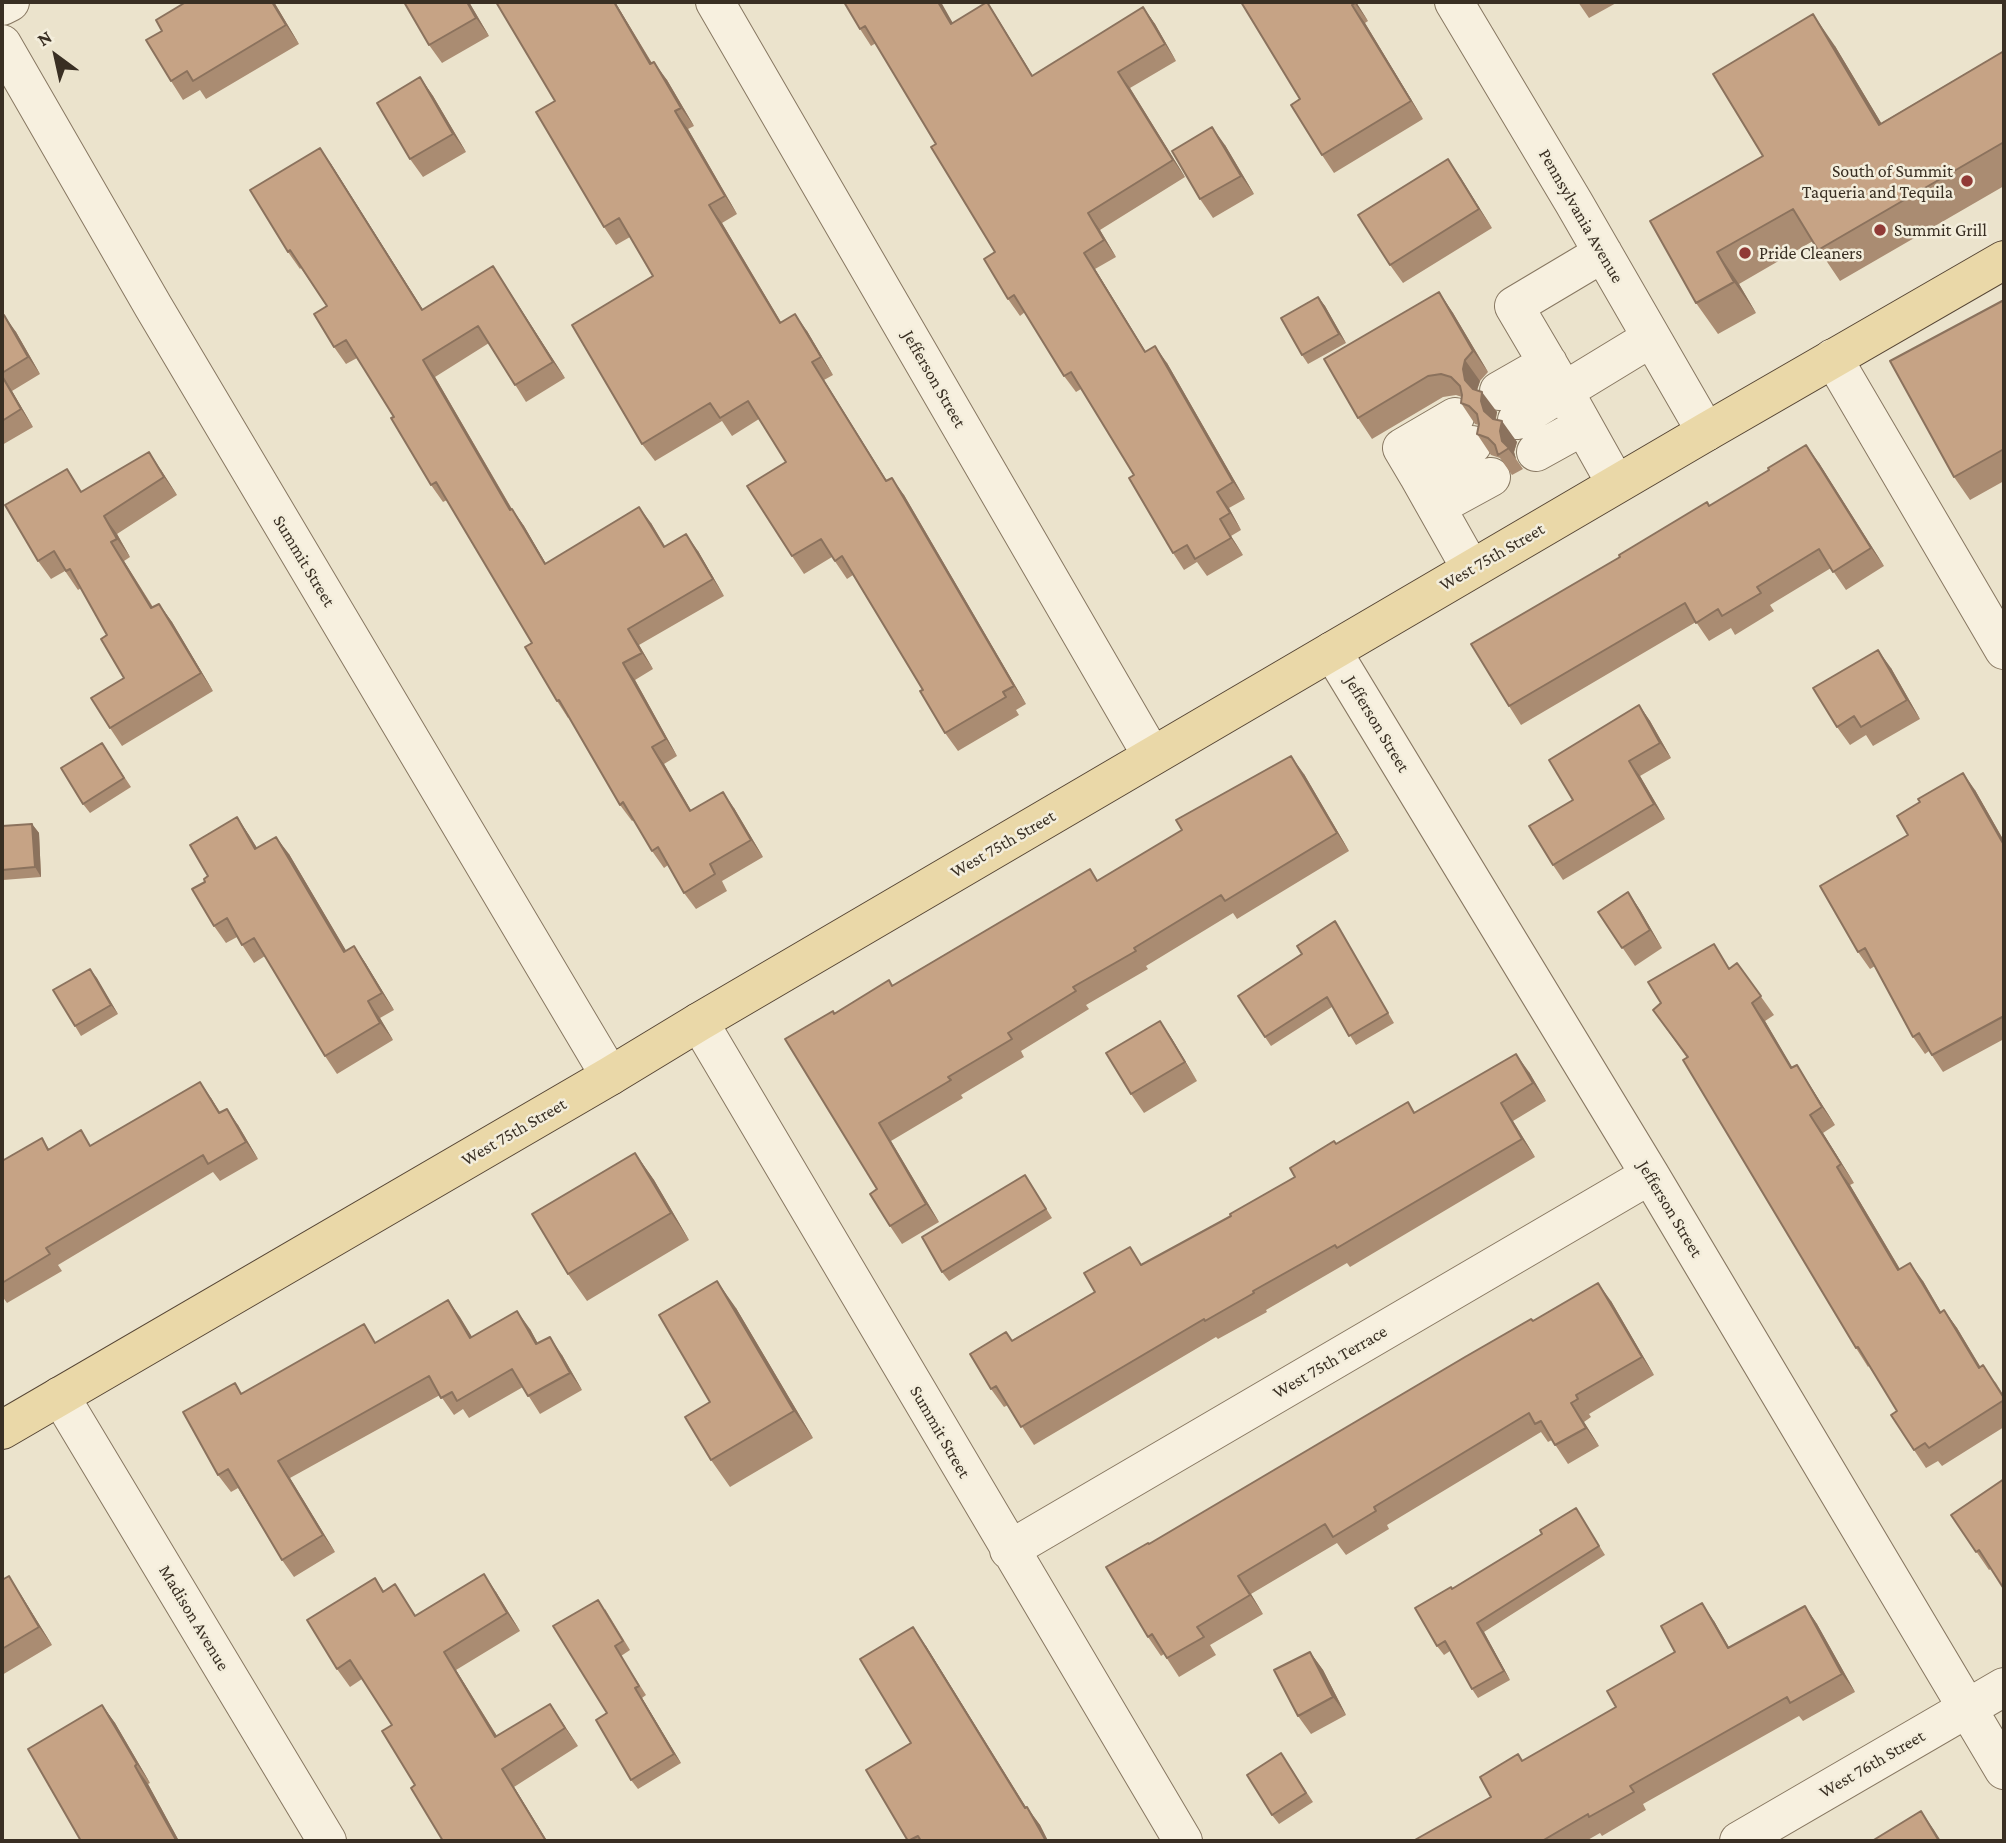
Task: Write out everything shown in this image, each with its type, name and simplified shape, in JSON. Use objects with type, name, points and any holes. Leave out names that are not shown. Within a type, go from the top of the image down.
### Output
[{"type":"main road","name":"West 75th Street","points":[[2,1430],[1616,484],[2004,260]]},
{"type":"street","points":[[2,6],[10,2]]},
{"type":"street","name":"Jefferson Street","points":[[715,2],[1152,756]]},
{"type":"street","name":"Pennsylvania Avenue","points":[[1454,2],[1706,432]]},
{"type":"street","name":"Summit Street","points":[[2,44],[167,330],[610,1076]]},
{"type":"street","points":[[1603,253],[1514,306],[1616,484]]},
{"type":"street","points":[[1508,405],[1556,377],[1651,338]]},
{"type":"street","points":[[1833,358],[2004,650]]},
{"type":"street","points":[[1536,452],[1583,426]]},
{"type":"street","points":[[1427,491],[1473,446],[1402,448],[1471,569]]},
{"type":"street","name":"Jefferson Street","points":[[1332,651],[1650,1175],[2004,1770]]},
{"type":"street","name":"Summit Street","points":[[699,1022],[1183,1841]]},
{"type":"street","name":"West 75th Terrace","points":[[1009,1550],[1650,1175]]},
{"type":"street","name":"Madison Avenue","points":[[60,1396],[327,1841]]},
{"type":"street","name":"West 76th Street","points":[[1739,1841],[2004,1687]]},
{"type":"building","points":[[186,2],[272,2],[286,25],[193,81],[187,71],[171,81],[146,40],[162,31],[156,20]]},
{"type":"building","points":[[404,2],[467,2],[476,18],[429,45]]},
{"type":"building","points":[[496,2],[614,2],[650,64],[654,62],[681,108],[675,111],[725,196],[709,205],[780,323],[795,314],[821,357],[812,362],[886,481],[892,478],[1014,686],[1003,692],[1006,697],[945,733],[920,691],[923,690],[842,556],[835,561],[821,539],[792,556],[747,486],[786,462],[748,401],[720,418],[710,403],[642,444],[572,325],[653,276],[619,218],[604,227],[536,112],[555,101]]},
{"type":"building","points":[[844,2],[938,2],[951,24],[987,2],[1032,76],[1143,7],[1165,44],[1118,72],[1173,160],[1088,213],[1104,240],[1084,253],[1145,352],[1155,346],[1233,482],[1217,492],[1230,513],[1220,519],[1231,538],[1195,559],[1187,545],[1173,553],[1129,478],[1134,475],[1071,372],[1064,376],[1014,295],[1008,299],[984,259],[995,252],[931,147],[936,144],[865,26],[860,29]]},
{"type":"building","points":[[1241,2],[1354,2],[1352,5],[1411,101],[1322,155],[1291,105],[1300,99]]},
{"type":"building","points":[[1813,14],[1879,125],[2004,51],[2004,142],[1818,250],[1793,209],[1717,252],[1734,282],[1696,303],[1650,221],[1763,156],[1713,74]]},
{"type":"building","points":[[420,77],[453,134],[410,159],[377,103]]},
{"type":"building","points":[[1212,127],[1241,176],[1200,199],[1172,151]]},
{"type":"building","points":[[320,148],[422,310],[493,266],[553,362],[515,385],[478,326],[423,360],[510,510],[512,509],[545,564],[639,507],[664,547],[686,534],[713,579],[628,629],[642,653],[623,663],[666,739],[652,747],[690,811],[723,792],[751,840],[710,864],[715,874],[684,893],[658,847],[652,851],[623,802],[620,805],[525,647],[532,643],[436,482],[431,485],[391,418],[394,417],[346,340],[334,347],[314,314],[327,306],[290,250],[288,252],[250,190]]},
{"type":"building","points":[[1448,159],[1479,209],[1390,265],[1358,215]]},
{"type":"building","points":[[1439,292],[1473,351],[1465,360],[1465,380],[1473,389],[1482,392],[1484,411],[1493,419],[1502,421],[1502,441],[1509,448],[1498,455],[1495,445],[1488,438],[1477,434],[1477,414],[1461,403],[1460,386],[1451,377],[1441,374],[1428,376],[1358,418],[1324,359]]},
{"type":"building","points":[[1318,297],[1339,334],[1302,355],[1281,318]]},
{"type":"building","points":[[2004,300],[2004,449],[1954,477],[1890,361]]},
{"type":"building","points":[[4,315],[28,357],[2,373],[2,316]]},
{"type":"building","points":[[2,376],[21,409],[2,421]]},
{"type":"building","points":[[1806,445],[1871,548],[1833,572],[1819,549],[1757,587],[1761,593],[1722,616],[1718,609],[1696,623],[1685,603],[1509,706],[1471,644],[1620,557],[1619,555],[1707,502],[1709,506]]},
{"type":"building","points":[[149,452],[164,477],[104,516],[117,539],[111,542],[151,608],[159,604],[201,673],[110,728],[91,698],[124,678],[101,639],[107,635],[70,569],[66,571],[54,551],[38,561],[5,505],[67,469],[81,492]]},
{"type":"building","points":[[1878,650],[1907,700],[1861,727],[1854,716],[1837,727],[1813,688]]},
{"type":"building","points":[[1639,705],[1660,743],[1629,761],[1654,804],[1553,865],[1529,826],[1573,800],[1549,760]]},
{"type":"building","points":[[102,743],[124,778],[83,804],[61,768]]},
{"type":"building","points":[[1291,756],[1337,833],[1225,901],[1221,895],[1134,948],[1136,951],[1073,987],[1076,991],[1008,1033],[1012,1039],[879,1123],[926,1204],[890,1226],[870,1194],[877,1189],[785,1039],[833,1011],[834,1014],[889,980],[892,986],[1090,869],[1097,881],[1182,830],[1176,820]]},
{"type":"building","points":[[1963,773],[2004,845],[2004,1016],[1932,1055],[1919,1033],[1913,1037],[1865,948],[1858,952],[1820,886],[1908,835],[1897,816],[1920,802],[1918,799]]},
{"type":"building","points":[[237,817],[255,849],[276,837],[344,952],[354,946],[382,993],[368,1001],[380,1023],[325,1056],[254,938],[242,945],[227,918],[214,926],[192,889],[205,882],[204,879],[208,876],[190,845]]},
{"type":"building","points":[[32,824],[35,867],[2,870],[2,826]]},
{"type":"building","points":[[1628,892],[1650,930],[1622,948],[1598,912]]},
{"type":"building","points":[[1335,921],[1388,1013],[1349,1036],[1327,997],[1265,1037],[1238,996],[1302,954],[1297,946]]},
{"type":"building","points":[[1714,944],[1729,969],[1737,963],[1761,996],[1752,1003],[1791,1068],[1797,1065],[1822,1107],[1810,1115],[1841,1164],[1837,1167],[1898,1270],[1910,1263],[1940,1313],[1944,1310],[1979,1368],[1983,1365],[2004,1398],[1929,1448],[1925,1443],[1914,1450],[1891,1415],[1897,1411],[1858,1347],[1856,1348],[1683,1060],[1688,1057],[1653,1010],[1661,1003],[1648,982]]},
{"type":"building","points":[[90,969],[111,1005],[75,1026],[53,990]]},
{"type":"building","points":[[1160,1021],[1185,1062],[1131,1094],[1106,1053]]},
{"type":"building","points":[[1516,1054],[1533,1083],[1501,1103],[1522,1139],[1337,1248],[1335,1245],[1205,1321],[1204,1319],[1021,1427],[996,1386],[991,1389],[970,1354],[1006,1332],[1012,1341],[1095,1292],[1084,1273],[1130,1247],[1141,1265],[1231,1216],[1230,1214],[1295,1177],[1290,1168],[1334,1141],[1336,1144],[1408,1102],[1414,1113]]},
{"type":"building","points":[[200,1082],[219,1113],[227,1109],[246,1142],[208,1164],[203,1155],[46,1248],[50,1254],[2,1283],[2,1161],[42,1138],[48,1150],[81,1130],[90,1146]]},
{"type":"building","points":[[635,1153],[671,1213],[568,1274],[532,1214]]},
{"type":"building","points":[[1025,1175],[1046,1209],[942,1272],[922,1237]]},
{"type":"building","points":[[717,1281],[794,1411],[711,1460],[685,1417],[710,1402],[659,1315]]},
{"type":"building","points":[[1598,1283],[1642,1357],[1576,1395],[1578,1399],[1571,1403],[1586,1428],[1555,1445],[1541,1421],[1535,1424],[1529,1413],[1374,1507],[1376,1511],[1333,1537],[1325,1524],[1238,1576],[1250,1595],[1197,1627],[1204,1637],[1167,1658],[1152,1634],[1148,1637],[1106,1567],[1465,1357]]},
{"type":"building","points":[[448,1300],[470,1338],[517,1311],[536,1344],[550,1337],[570,1373],[528,1396],[512,1369],[457,1401],[452,1392],[441,1398],[429,1376],[278,1461],[323,1535],[282,1560],[228,1469],[218,1475],[183,1412],[235,1383],[241,1394],[364,1324],[375,1343]]},
{"type":"building","points":[[2004,1479],[2004,1589],[1979,1550],[1976,1552],[1951,1515]]},
{"type":"building","points":[[1576,1508],[1599,1546],[1477,1623],[1504,1671],[1472,1689],[1445,1641],[1437,1646],[1415,1608],[1451,1587],[1452,1589],[1542,1534],[1540,1530]]},
{"type":"building","points":[[484,1574],[507,1613],[444,1652],[495,1737],[550,1704],[565,1728],[502,1769],[546,1841],[443,1841],[411,1788],[415,1785],[382,1731],[392,1725],[350,1660],[337,1669],[307,1620],[375,1578],[383,1592],[395,1584],[415,1616]]},
{"type":"building","points":[[9,1576],[39,1627],[2,1649],[2,1580]]},
{"type":"building","points":[[598,1600],[623,1641],[615,1646],[639,1686],[635,1688],[674,1754],[631,1780],[596,1720],[607,1713],[553,1626]]},
{"type":"building","points":[[1702,1603],[1728,1648],[1805,1606],[1842,1674],[1790,1703],[1787,1697],[1630,1786],[1634,1792],[1589,1817],[1588,1814],[1542,1841],[1413,1841],[1491,1797],[1480,1777],[1518,1754],[1522,1761],[1616,1707],[1607,1691],[1675,1652],[1661,1626]]},
{"type":"building","points":[[913,1627],[1046,1841],[921,1841],[918,1836],[908,1841],[866,1770],[911,1743],[860,1659]]},
{"type":"building","points":[[1310,1652],[1333,1697],[1298,1716],[1274,1670]]},
{"type":"building","points":[[102,1705],[137,1764],[135,1766],[176,1840],[81,1841],[28,1749]]},
{"type":"building","points":[[1281,1753],[1306,1793],[1272,1815],[1247,1775]]},
{"type":"building","points":[[1921,1811],[1939,1841],[1872,1841]]},
{"type":"place","name":"South of Summit Taqueria and Tequila","points":[[1967,181]]},
{"type":"place","name":"Summit Grill","points":[[1880,230]]},
{"type":"place","name":"Pride Cleaners","points":[[1745,253]]}]
